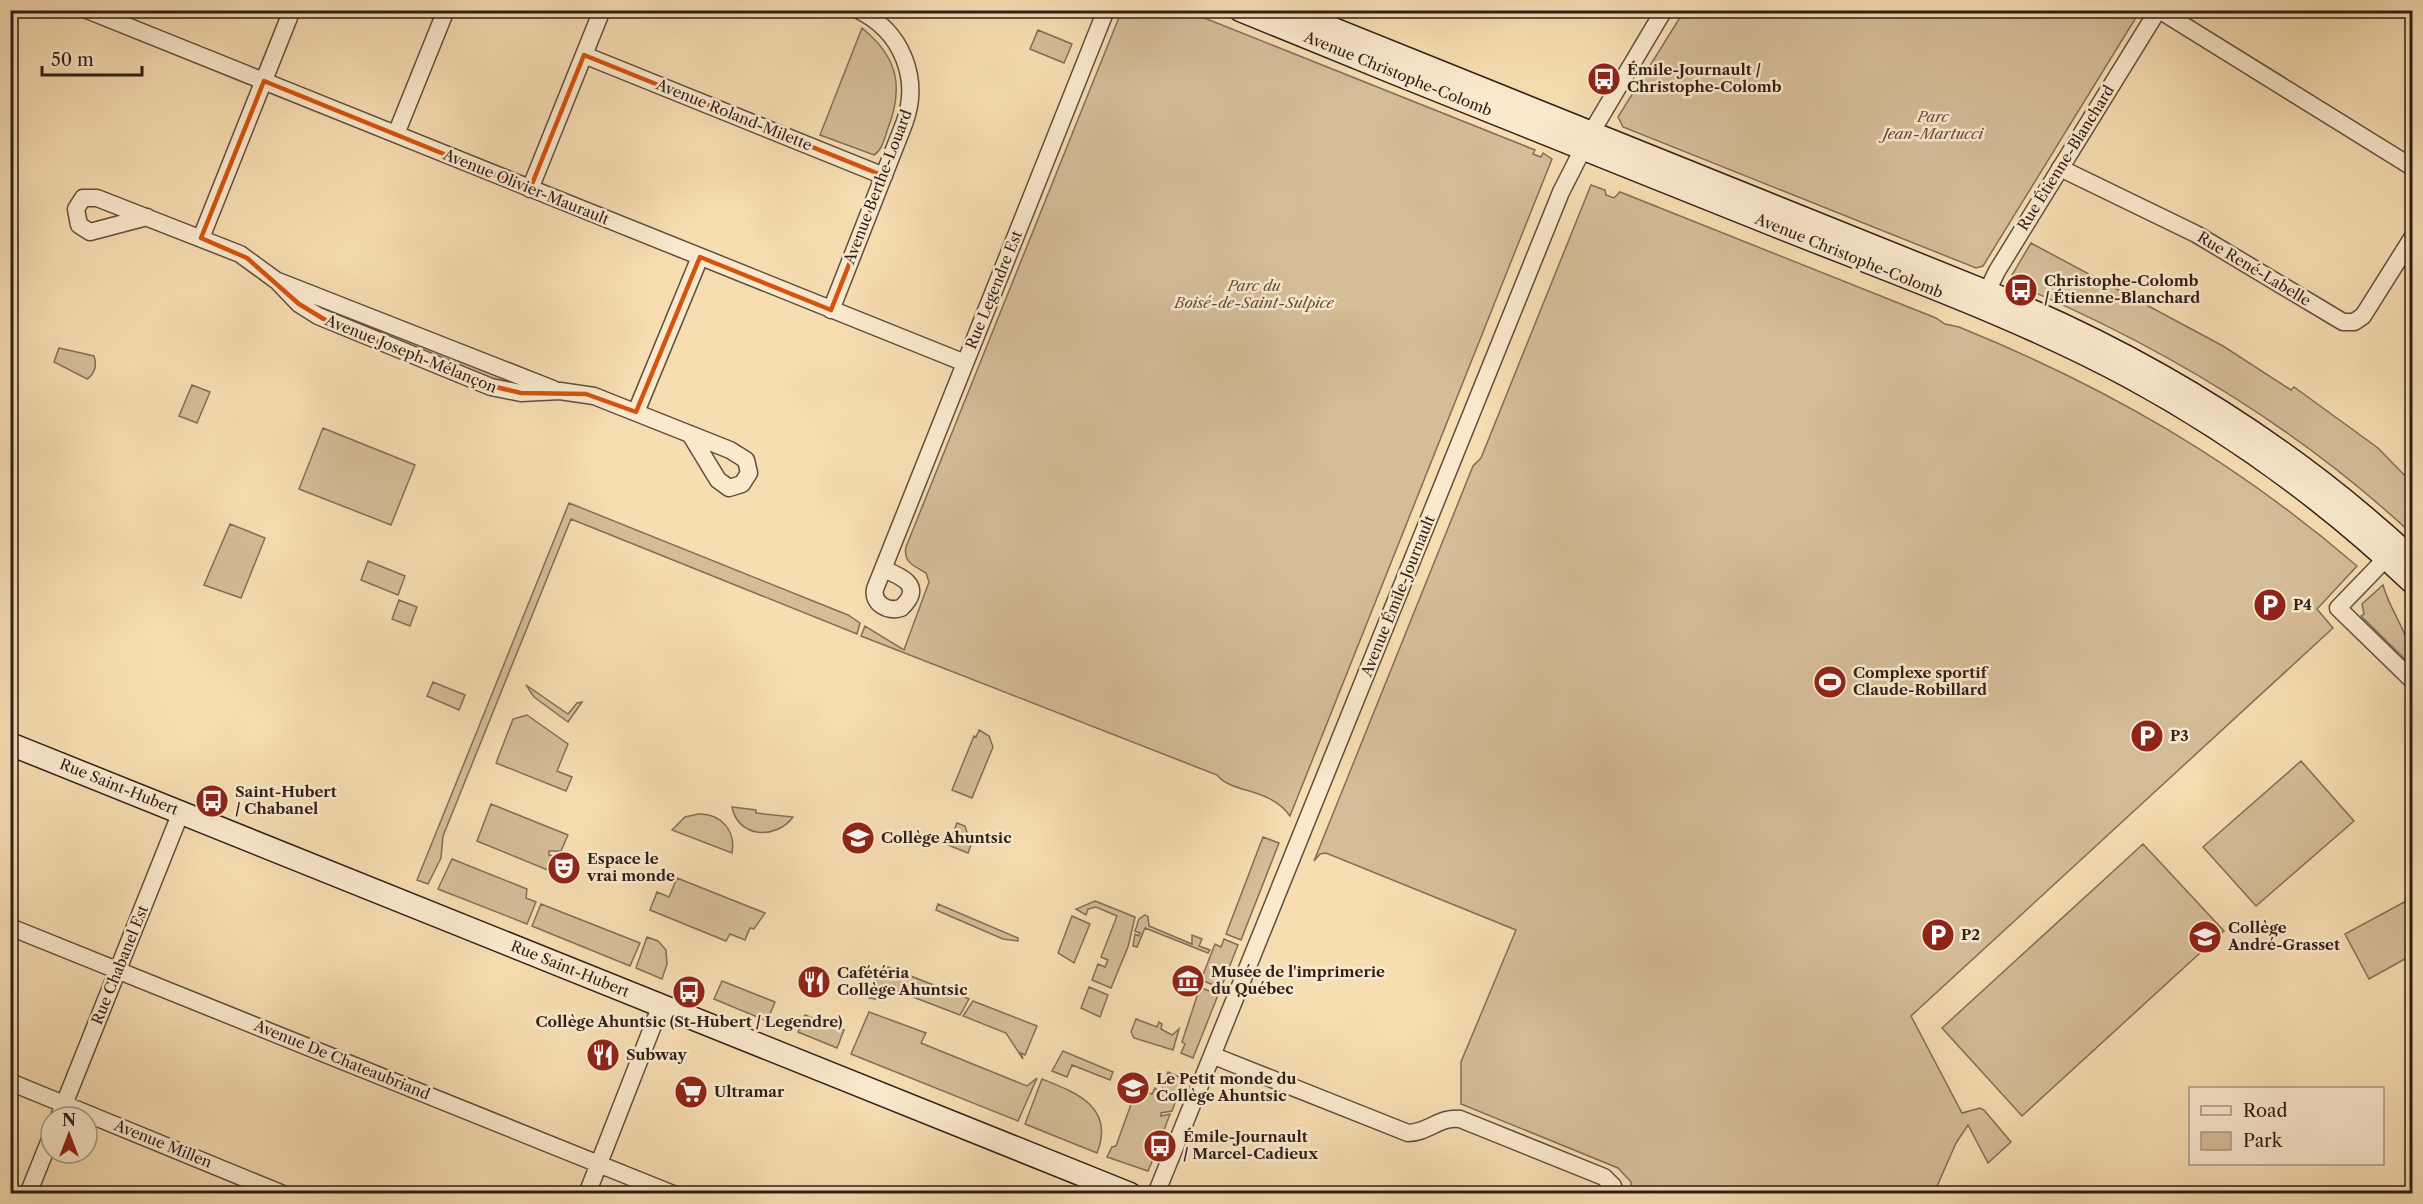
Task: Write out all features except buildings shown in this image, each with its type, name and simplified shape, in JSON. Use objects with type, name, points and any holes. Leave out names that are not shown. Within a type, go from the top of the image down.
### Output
[{"type":"main road","name":"Avenue Christophe-Colomb","points":[[1240,10],[1586,141],[1983,300],[2196,415],[2399,554],[2412,582]]},
{"type":"main road","name":"Avenue Christophe-Colomb","points":[[1286,10],[1586,141]]},
{"type":"main road","name":"Rue Saint-Hubert","points":[[10,744],[1130,1194]]},
{"type":"street","name":"Avenue Olivier-Maurault","points":[[87,10],[965,363]]},
{"type":"street","points":[[201,238],[292,10]]},
{"type":"street","points":[[396,134],[446,10]]},
{"type":"street","points":[[530,189],[602,10]]},
{"type":"street","name":"Avenue Berthe-Louard","points":[[831,310],[907,117],[910,80],[905,58],[893,38],[873,19],[858,10]]},
{"type":"street","name":"Rue Legendre Est","points":[[883,569],[1106,10]]},
{"type":"street","name":"Avenue Émile-Journault","points":[[1156,1194],[1214,1056],[1557,203],[1586,141],[1664,10]]},
{"type":"street","points":[[2158,10],[2412,167]]},
{"type":"street","name":"Rue Étienne-Blanchard","points":[[1983,300],[2060,168],[2158,10]]},
{"type":"street","name":"Avenue Roland-Milette","points":[[584,55],[884,176]]},
{"type":"street","name":"Rue René-Labelle","points":[[2060,168],[2196,234],[2343,322],[2354,322],[2363,316],[2412,237]]},
{"type":"street","name":"Avenue Joseph-Mélançon","points":[[147,217],[240,254],[277,280],[560,392],[594,396],[690,434]]},
{"type":"street","points":[[636,412],[700,257]]},
{"type":"street","points":[[2399,554],[2338,608],[2412,680]]},
{"type":"street","name":"Rue Chabanel Est","points":[[64,1105],[181,812]]},
{"type":"street","name":"Avenue De Chateaubriand","points":[[10,927],[673,1194]]},
{"type":"street","points":[[587,1194],[661,1005]]},
{"type":"street","points":[[1214,1056],[1408,1133],[1421,1131],[1450,1118],[1460,1119],[1604,1177],[1613,1186],[1615,1194]]},
{"type":"street","name":"Avenue Millen","points":[[10,1082],[53,1105]]},
{"type":"street","name":"Avenue Millen","points":[[99,1124],[283,1194]]},
{"type":"street","points":[[28,1194],[40,1165]]},
{"type":"highlighted area","points":[[584,55],[884,176],[831,310],[700,257],[636,412],[586,394],[521,393],[483,384],[327,321],[299,304],[247,258],[201,238],[264,81],[530,189]]},
{"type":"green space","name":"Parc du Boisé-de-Saint-Sulpice","points":[[1122,10],[1187,11],[1535,150],[1533,154],[1541,157],[1543,153],[1552,159],[1290,816],[1272,800],[1232,785],[1217,775],[861,636],[865,626],[904,650],[929,582],[926,573],[914,566],[906,557],[906,547]]},
{"type":"green space","name":"Parc Jean-Martucci","points":[[1684,11],[2140,11],[1983,266],[1976,268],[1623,127],[1618,117]]},
{"type":"green space","points":[[862,28],[884,51],[895,75],[895,101],[892,115],[882,144],[874,155],[820,135]]},
{"type":"green space","points":[[1038,30],[1072,44],[1064,63],[1030,49]]},
{"type":"green space","name":"Complexe sportif Claude-Robillard","points":[[1591,185],[1605,190],[1606,195],[1614,198],[1620,192],[1936,318],[1945,324],[1959,327],[2066,375],[2118,401],[2216,460],[2311,528],[2357,566],[2317,609],[2333,628],[1911,1016],[1962,1113],[1980,1108],[1984,1110],[2011,1142],[1988,1163],[1968,1125],[1956,1143],[1934,1193],[1632,1193],[1631,1182],[1618,1168],[1461,1104],[1461,1062],[1516,930],[1326,853],[1320,854],[1314,861],[1473,466],[1481,458]]},
{"type":"green space","points":[[2031,243],[2223,346],[2291,390],[2294,387],[2378,448],[2412,483],[2412,534],[2322,458],[2225,392],[2122,334],[2015,284],[2012,275]]},
{"type":"green space","points":[[305,297],[518,383],[494,380],[324,312]]},
{"type":"green space","points":[[59,348],[94,356],[95,366],[92,375],[87,379],[54,362]]},
{"type":"green space","points":[[192,385],[210,392],[197,423],[179,416]]},
{"type":"green space","points":[[323,428],[415,465],[391,525],[299,489]]},
{"type":"green space","points":[[569,503],[848,615],[860,623],[857,634],[571,519],[443,836],[441,858],[428,884],[417,880]]},
{"type":"green space","points":[[230,524],[265,538],[241,598],[204,585]]},
{"type":"green space","points":[[368,561],[405,576],[398,595],[361,580]]},
{"type":"green space","points":[[2383,585],[2409,645],[2412,666],[2361,616],[2364,614],[2362,604]]},
{"type":"green space","points":[[399,600],[417,607],[410,626],[392,619]]},
{"type":"green space","points":[[433,682],[465,695],[459,710],[427,696]]},
{"type":"green space","points":[[526,685],[568,714],[577,703],[582,702],[568,722],[534,697]]},
{"type":"green space","points":[[527,715],[568,744],[557,771],[572,777],[566,791],[496,763],[513,719]]},
{"type":"green space","points":[[979,730],[989,736],[993,747],[972,798],[952,790],[974,736],[976,737]]},
{"type":"green space","points":[[2301,761],[2354,821],[2256,906],[2203,847]]},
{"type":"green space","points":[[491,804],[568,835],[561,851],[549,851],[549,855],[556,857],[550,871],[477,841]]},
{"type":"green space","points":[[732,807],[756,810],[756,813],[793,817],[777,830],[758,832],[742,825]]},
{"type":"green space","points":[[698,814],[714,817],[725,825],[732,837],[732,853],[672,830],[685,817]]},
{"type":"green space","points":[[957,823],[965,826],[971,845],[968,853],[948,845]]},
{"type":"green space","points":[[1263,837],[1279,843],[1241,940],[1226,934]]},
{"type":"green space","points":[[2143,844],[2224,931],[2022,1116],[1942,1028]]},
{"type":"green space","points":[[452,859],[527,889],[526,898],[536,902],[527,924],[438,889]]},
{"type":"green space","points":[[677,878],[765,913],[754,929],[750,928],[745,940],[730,934],[726,941],[650,910],[657,892],[669,897]]},
{"type":"green space","points":[[1095,901],[1135,917],[1128,947],[1111,988],[1092,980],[1098,964],[1105,967],[1108,960],[1101,957],[1117,916],[1096,907],[1088,909],[1086,915],[1076,909]]},
{"type":"green space","points":[[2406,901],[2412,914],[2412,955],[2369,979],[2345,934]]},
{"type":"green space","points":[[541,904],[640,943],[630,966],[532,926]]},
{"type":"green space","points":[[938,904],[1018,938],[1018,941],[1003,939],[936,910]]},
{"type":"green space","points":[[1145,915],[1148,917],[1149,926],[1192,944],[1192,935],[1202,939],[1199,946],[1210,950],[1208,953],[1145,928],[1137,947],[1133,946],[1135,934],[1139,936],[1140,933],[1135,931],[1139,919]]},
{"type":"green space","points":[[1072,916],[1090,924],[1074,963],[1058,953]]},
{"type":"green space","points":[[647,937],[658,941],[666,950],[667,964],[662,979],[636,968]]},
{"type":"green space","points":[[1224,939],[1238,945],[1221,988],[1201,980],[1215,944],[1221,947]]},
{"type":"green space","points":[[883,965],[969,999],[960,1015],[887,987],[881,1000],[869,998]]},
{"type":"green space","points":[[722,981],[775,1002],[767,1021],[714,999]]},
{"type":"green space","points":[[1089,987],[1108,995],[1100,1017],[1081,1008]]},
{"type":"green space","points":[[1200,987],[1218,995],[1193,1058],[1181,1053],[1185,1044],[1182,1042]]},
{"type":"green space","points":[[973,1001],[1037,1026],[1025,1055],[1021,1053],[1023,1059],[1006,1033],[963,1016]]},
{"type":"green space","points":[[869,1012],[926,1033],[921,1043],[1027,1086],[1037,1078],[1018,1121],[851,1054]]},
{"type":"green space","points":[[805,1015],[844,1030],[837,1048],[798,1032]]},
{"type":"green space","points":[[1136,1019],[1157,1027],[1159,1022],[1162,1024],[1161,1029],[1172,1035],[1179,1029],[1173,1050],[1134,1038],[1131,1032]]},
{"type":"green space","points":[[1063,1051],[1113,1072],[1110,1080],[1072,1065],[1067,1077],[1052,1071]]},
{"type":"green space","points":[[1168,1072],[1184,1079],[1172,1111],[1161,1113],[1161,1116],[1170,1114],[1161,1138],[1152,1141],[1151,1144],[1158,1147],[1148,1171],[1107,1157],[1112,1147],[1116,1146],[1135,1093],[1140,1094],[1141,1090],[1152,1094],[1155,1088],[1160,1093]]},
{"type":"green space","points":[[1042,1079],[1080,1096],[1097,1113],[1101,1124],[1101,1137],[1097,1153],[1025,1124]]},
{"type":"place","name":"Émile-Journault / Christophe-Colomb","points":[[1604,79]]},
{"type":"place","name":"Christophe-Colomb / Étienne-Blanchard","points":[[2021,290]]},
{"type":"place","name":"P4","points":[[2270,605]]},
{"type":"place","name":"Complexe sportif Claude-Robillard","points":[[1830,682]]},
{"type":"place","name":"P3","points":[[2147,736]]},
{"type":"place","name":"Saint-Hubert / Chabanel","points":[[212,801]]},
{"type":"place","name":"Collège Ahuntsic","points":[[858,838]]},
{"type":"place","name":"Espace le vrai monde","points":[[564,868]]},
{"type":"place","name":"P2","points":[[1938,935]]},
{"type":"place","name":"Collège André-Grasset","points":[[2205,937]]},
{"type":"place","name":"Musée de l'imprimerie du Québec","points":[[1188,981]]},
{"type":"place","name":"Cafétéria Collège Ahuntsic","points":[[814,982]]},
{"type":"place","name":"Collège Ahuntsic (St-Hubert / Legendre)","points":[[689,992]]},
{"type":"place","name":"Subway","points":[[603,1055]]},
{"type":"place","name":"Le Petit monde du Collège Ahuntsic","points":[[1133,1088]]},
{"type":"place","name":"Ultramar","points":[[691,1092]]},
{"type":"place","name":"Émile-Journault / Marcel-Cadieux","points":[[1160,1146]]}]
